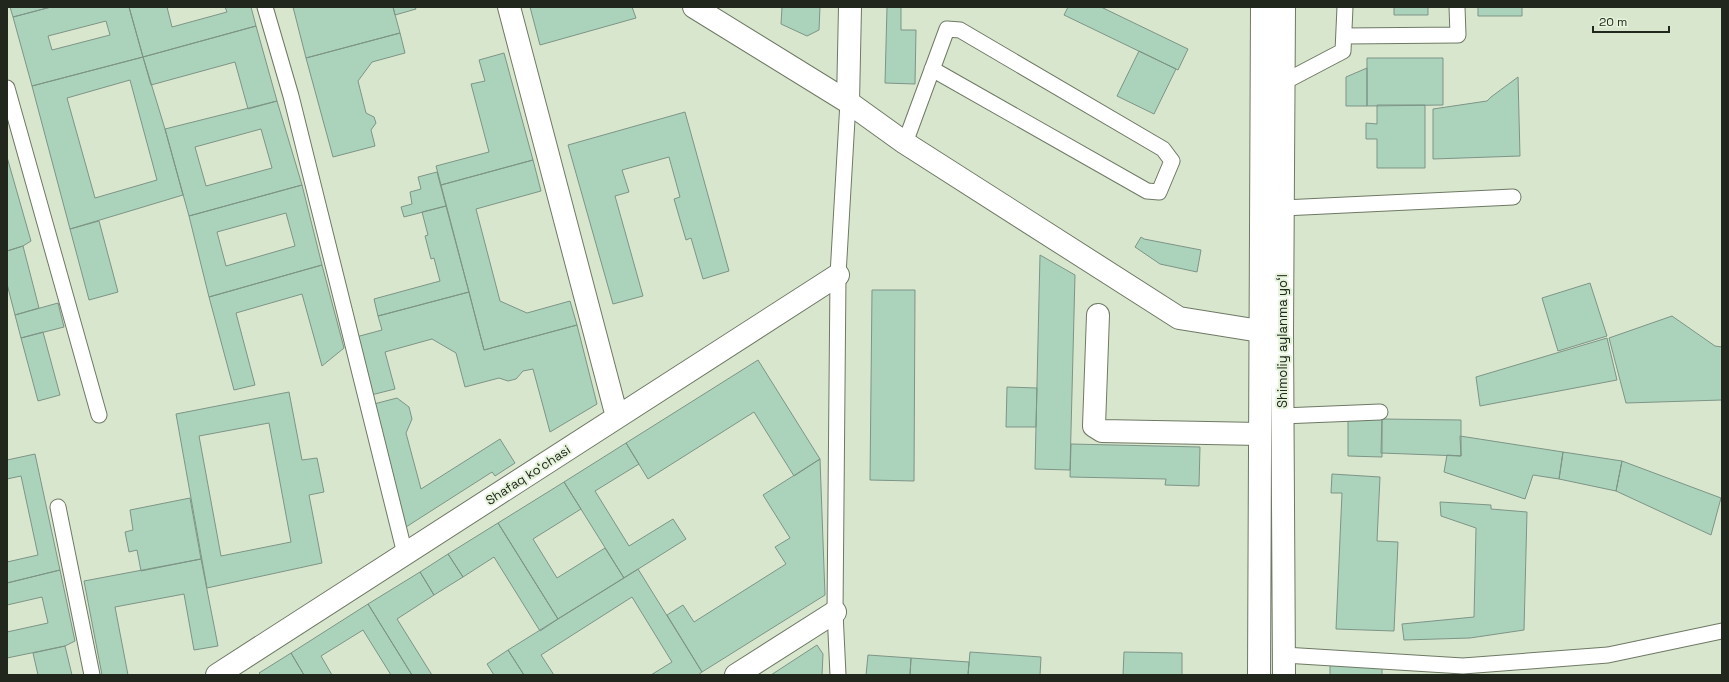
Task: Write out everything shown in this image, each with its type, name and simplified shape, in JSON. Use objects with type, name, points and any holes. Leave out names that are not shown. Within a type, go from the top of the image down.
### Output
[{"type":"street","points":[[509,7],[617,418]]},
{"type":"street","points":[[694,7],[848,102],[905,143],[1179,318],[1260,331]]},
{"type":"street","points":[[848,102],[850,7]]},
{"type":"street","name":"Shimoliy aylanma yoʻl","points":[[1259,675],[1262,7]]},
{"type":"street","name":"Shimoliy aylanma yoʻl","points":[[1284,7],[1282,416],[1284,665]]},
{"type":"street","name":"Shafaq koʻchasi","points":[[217,675],[838,275]]},
{"type":"street","points":[[1098,315],[1094,426],[1102,431],[1260,434]]},
{"type":"street","points":[[1259,571],[1283,569]]},
{"type":"street","points":[[736,675],[835,612]]},
{"type":"lane","points":[[265,7],[291,96],[404,554]]},
{"type":"lane","points":[[1284,82],[1343,51],[1345,36],[1345,7]]},
{"type":"lane","points":[[1345,36],[1458,35],[1457,7]]},
{"type":"lane","points":[[905,143],[932,69],[947,29],[960,30],[1163,149],[1172,161],[1159,192],[1147,191],[932,69]]},
{"type":"lane","points":[[7,88],[100,415]]},
{"type":"lane","points":[[838,675],[835,612],[838,275],[848,102]]},
{"type":"lane","points":[[1283,208],[1513,198]]},
{"type":"lane","points":[[1282,416],[1380,412]]},
{"type":"lane","points":[[58,507],[92,675]]},
{"type":"lane","points":[[1284,665],[1463,666],[1608,655],[1722,631]]},
{"type":"building","points":[[10,7],[51,7],[13,17]]},
{"type":"building","points":[[51,7],[129,7],[143,57],[32,86],[13,17]],"holes":[[[106,21],[110,35],[52,50],[48,36]]]},
{"type":"building","points":[[129,7],[167,7],[172,27],[227,12],[225,7],[251,7],[256,26],[143,57]]},
{"type":"building","points":[[293,7],[393,7],[400,33],[306,58]]},
{"type":"building","points":[[393,7],[415,7],[416,9],[395,15]]},
{"type":"building","points":[[530,7],[632,7],[636,18],[540,45]]},
{"type":"building","points":[[782,7],[820,7],[819,30],[807,36],[781,24]]},
{"type":"building","points":[[887,7],[901,7],[901,30],[916,30],[915,84],[885,83]]},
{"type":"building","points":[[1068,7],[1101,7],[1188,49],[1178,70],[1064,15]]},
{"type":"building","points":[[1394,7],[1428,7],[1428,15],[1394,15]]},
{"type":"building","points":[[1478,7],[1522,7],[1522,16],[1478,16]]},
{"type":"building","points":[[256,26],[277,101],[248,109],[235,62],[151,85],[143,57]]},
{"type":"building","points":[[400,33],[405,53],[372,62],[358,81],[366,113],[374,117],[376,123],[371,130],[375,146],[333,157],[306,58]]},
{"type":"building","points":[[1139,51],[1176,69],[1154,114],[1117,96]]},
{"type":"building","points":[[504,53],[533,160],[441,185],[436,166],[489,152],[471,84],[485,81],[479,60]]},
{"type":"building","points":[[143,57],[183,195],[70,229],[32,86]],"holes":[[[130,80],[157,180],[95,198],[67,98]]]},
{"type":"building","points":[[1367,58],[1443,58],[1443,105],[1367,106]]},
{"type":"building","points":[[1367,68],[1367,106],[1346,106],[1346,77]]},
{"type":"building","points":[[1518,77],[1520,156],[1433,159],[1433,109],[1487,101]]},
{"type":"building","points":[[277,101],[302,185],[189,216],[165,129]],"holes":[[[261,129],[272,168],[206,186],[195,147]]]},
{"type":"building","points":[[1377,105],[1425,105],[1425,168],[1377,168],[1377,139],[1366,139],[1366,123],[1377,124]]},
{"type":"building","points":[[685,112],[729,271],[703,279],[691,238],[686,240],[674,199],[680,197],[669,157],[622,170],[629,192],[615,196],[643,296],[613,304],[568,145]]},
{"type":"building","points":[[7,157],[31,241],[23,246],[7,251]]},
{"type":"building","points":[[533,160],[541,191],[476,209],[500,301],[527,313],[570,301],[577,325],[484,350],[441,185]]},
{"type":"building","points":[[437,172],[446,206],[404,217],[401,207],[412,204],[410,192],[421,189],[418,177]]},
{"type":"building","points":[[302,185],[322,265],[209,297],[189,216]],"holes":[[[286,213],[295,246],[226,266],[217,232]]]},
{"type":"building","points":[[446,206],[469,292],[378,316],[374,299],[440,281],[434,258],[431,259],[425,236],[428,235],[422,212]]},
{"type":"building","points":[[99,221],[118,292],[89,300],[70,229]]},
{"type":"building","points":[[1141,237],[1144,239],[1201,250],[1197,272],[1160,264],[1135,247]]},
{"type":"building","points":[[23,246],[39,308],[15,315],[7,284],[7,251]]},
{"type":"building","points":[[1040,255],[1075,275],[1070,470],[1035,469]]},
{"type":"building","points":[[322,265],[344,348],[322,366],[302,294],[236,313],[255,385],[234,390],[209,297]]},
{"type":"building","points":[[1590,283],[1607,336],[1558,351],[1542,298]]},
{"type":"building","points":[[872,290],[915,290],[914,481],[870,480]]},
{"type":"building","points":[[469,292],[484,350],[577,325],[597,404],[550,432],[533,369],[523,371],[516,379],[508,381],[499,378],[465,387],[456,353],[432,339],[385,352],[395,389],[371,395],[356,337],[382,330],[378,316]]},
{"type":"building","points":[[58,303],[64,327],[21,338],[15,315]]},
{"type":"building","points":[[1672,316],[1715,346],[1722,347],[1722,400],[1626,403],[1609,338]]},
{"type":"building","points":[[43,332],[60,395],[38,401],[21,338]]},
{"type":"building","points":[[1607,338],[1617,380],[1480,406],[1476,377]]},
{"type":"building","points":[[758,360],[820,459],[794,476],[754,412],[648,479],[626,443]]},
{"type":"building","points":[[1007,387],[1037,388],[1036,427],[1006,427]]},
{"type":"building","points":[[289,392],[302,460],[317,458],[324,492],[309,495],[322,563],[207,588],[176,414]],"holes":[[[269,423],[291,542],[221,556],[199,436]]]},
{"type":"building","points":[[397,398],[409,407],[412,419],[406,433],[421,489],[500,439],[515,463],[495,476],[492,472],[406,527],[374,404]]},
{"type":"building","points":[[1348,418],[1382,419],[1382,457],[1348,456]]},
{"type":"building","points":[[1382,419],[1461,420],[1461,456],[1381,453]]},
{"type":"building","points":[[1460,436],[1563,452],[1559,479],[1533,475],[1525,499],[1444,472],[1447,455],[1461,456]]},
{"type":"building","points":[[626,443],[639,464],[595,491],[629,546],[673,519],[686,539],[624,578],[564,482]]},
{"type":"building","points":[[1071,444],[1200,447],[1199,486],[1165,485],[1166,479],[1070,477]]},
{"type":"building","points":[[1563,452],[1622,461],[1616,491],[1559,479]]},
{"type":"building","points":[[35,454],[60,570],[7,583],[7,562],[38,555],[21,476],[7,479],[7,460]]},
{"type":"building","points":[[820,459],[825,595],[702,672],[667,615],[683,605],[694,622],[786,564],[775,547],[790,538],[763,495]]},
{"type":"building","points":[[1622,461],[1721,498],[1711,535],[1616,491]]},
{"type":"building","points":[[1332,474],[1380,477],[1377,541],[1398,542],[1394,631],[1336,629],[1342,493],[1331,493]]},
{"type":"building","points":[[564,482],[581,509],[533,539],[557,578],[605,548],[624,578],[558,619],[498,523]]},
{"type":"building","points":[[190,498],[201,559],[141,571],[137,550],[129,552],[125,532],[133,530],[130,510]]},
{"type":"building","points":[[1440,502],[1491,505],[1491,509],[1527,512],[1524,630],[1470,638],[1404,640],[1402,624],[1474,617],[1476,528],[1441,516]]},
{"type":"building","points":[[498,523],[558,619],[540,631],[494,557],[463,577],[448,554]]},
{"type":"building","points":[[448,554],[463,577],[434,595],[420,572]]},
{"type":"building","points":[[201,559],[218,646],[194,650],[184,594],[115,607],[128,675],[102,675],[84,581]]},
{"type":"building","points":[[638,569],[702,672],[698,675],[651,675],[672,662],[632,597],[541,655],[554,675],[524,675],[508,650]]},
{"type":"building","points":[[60,570],[75,641],[65,646],[7,658],[7,632],[48,623],[42,597],[7,605],[7,583]]},
{"type":"building","points":[[420,572],[434,595],[397,619],[432,675],[412,675],[368,604]]},
{"type":"building","points":[[368,604],[412,675],[391,675],[363,630],[321,656],[332,675],[304,675],[291,653]]},
{"type":"building","points":[[817,645],[823,654],[822,675],[771,675]]},
{"type":"building","points":[[65,646],[72,675],[38,675],[33,653]]},
{"type":"building","points":[[508,650],[524,675],[494,675],[487,664]]},
{"type":"building","points":[[970,652],[1041,657],[1040,675],[968,675]]},
{"type":"building","points":[[1124,652],[1182,653],[1182,675],[1123,675]]},
{"type":"building","points":[[291,653],[304,675],[261,675],[259,673]]},
{"type":"building","points":[[868,655],[911,658],[910,675],[866,675]]},
{"type":"building","points":[[911,658],[969,662],[968,675],[910,675]]},
{"type":"building","points":[[1330,664],[1382,667],[1382,675],[1330,675]]}]
